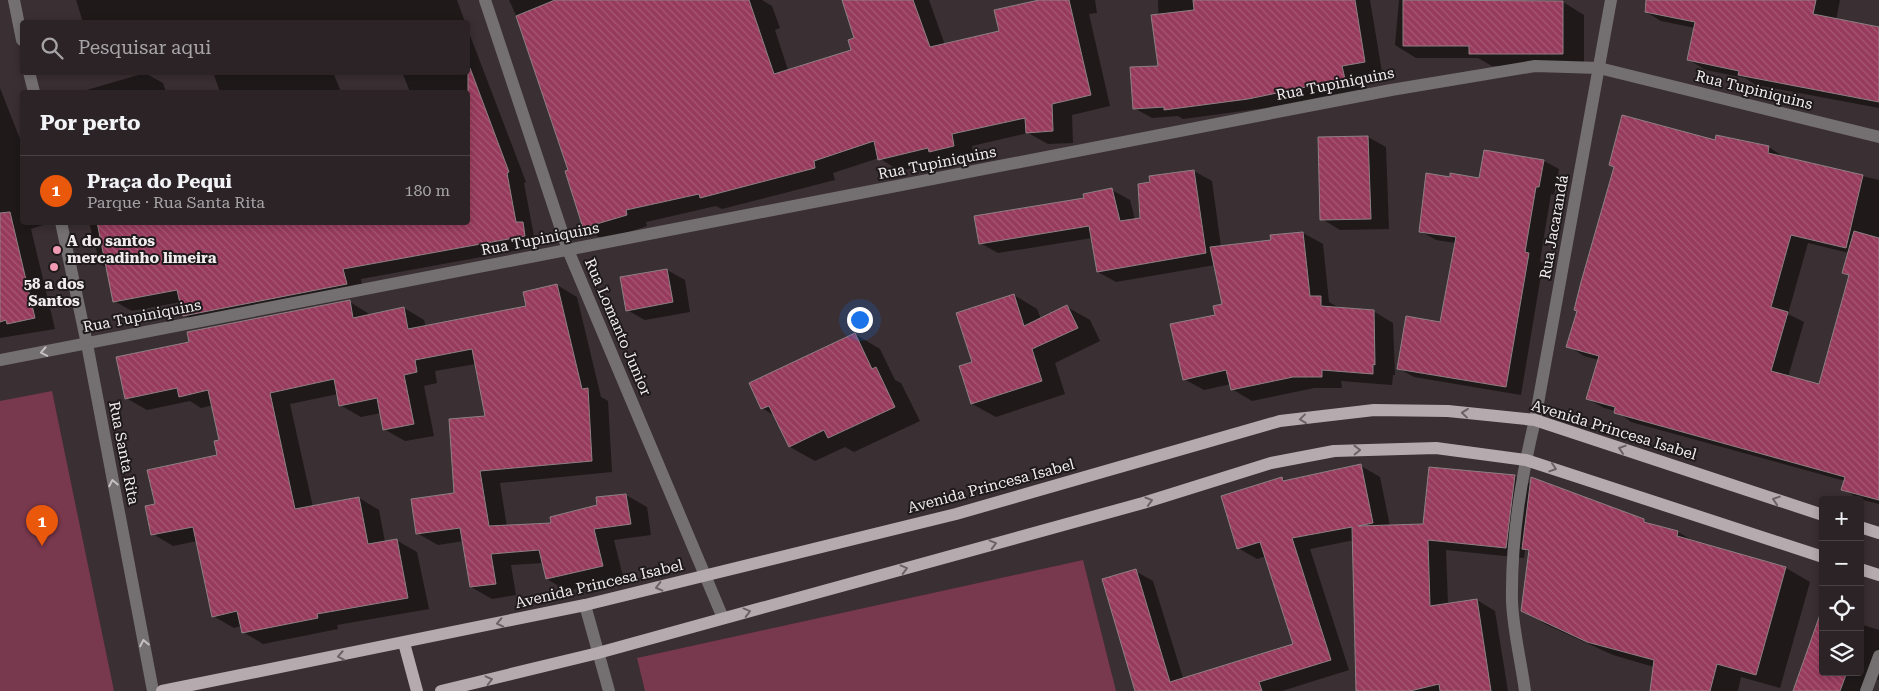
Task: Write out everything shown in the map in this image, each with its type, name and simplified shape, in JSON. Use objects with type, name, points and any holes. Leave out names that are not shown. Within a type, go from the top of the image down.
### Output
[{"type":"main road","name":"Avenida Princesa Isabel","points":[[162,691],[585,605],[956,514],[1280,422],[1374,410],[1448,411],[1535,420],[1819,514]]},
{"type":"main road","points":[[441,691],[598,653],[1143,502],[1271,463],[1334,451],[1436,448],[1526,460],[1819,556]]},
{"type":"main road","points":[[1864,528],[1879,533]]},
{"type":"main road","points":[[1864,570],[1879,575]]},
{"type":"main road","points":[[404,643],[417,691]]},
{"type":"street","points":[[14,0],[20,30]]},
{"type":"street","name":"Rua Lomanto Junior","points":[[485,0],[568,250],[723,618]]},
{"type":"street","name":"Rua Jacarandá","points":[[1525,691],[1512,602],[1515,541],[1526,460],[1535,420],[1610,0]]},
{"type":"street","name":"Rua Tupiniquins","points":[[0,360],[1400,88],[1535,66],[1599,68],[1879,137]]},
{"type":"street","points":[[31,75],[34,90]]},
{"type":"street","name":"Rua Santa Rita","points":[[62,225],[87,344],[153,691]]},
{"type":"street","points":[[585,605],[609,691]]},
{"type":"street","points":[[1866,691],[1879,656]]},
{"type":"shaded area","points":[[52,391],[114,691],[0,691],[0,401]]},
{"type":"shaded area","points":[[1083,560],[1116,691],[645,691],[637,658]]},
{"type":"building","points":[[555,0],[749,0],[774,74],[851,50],[848,40],[854,38],[842,0],[913,0],[930,47],[999,31],[994,10],[1039,0],[1069,0],[1091,95],[1052,104],[1053,131],[1026,133],[1025,118],[952,134],[954,146],[929,152],[928,148],[878,160],[874,141],[814,161],[815,168],[700,198],[699,194],[626,210],[627,215],[583,228],[565,171],[568,170],[516,16]]},
{"type":"building","points":[[1193,0],[1355,0],[1365,62],[1342,66],[1345,79],[1248,99],[1164,110],[1164,107],[1133,109],[1130,67],[1158,66],[1151,15],[1194,10]]},
{"type":"building","points":[[1403,0],[1563,1],[1563,54],[1469,54],[1469,46],[1403,46]]},
{"type":"building","points":[[1646,0],[1816,0],[1813,14],[1879,27],[1879,102],[1738,75],[1739,71],[1687,60],[1695,22],[1645,12]]},
{"type":"building","points":[[470,68],[509,172],[507,173],[516,222],[523,222],[525,236],[343,269],[347,284],[183,316],[177,290],[113,302],[98,225],[470,225],[470,90],[468,90]]},
{"type":"building","points":[[1622,115],[1715,140],[1716,135],[1769,146],[1768,153],[1863,175],[1846,248],[1791,235],[1771,307],[1788,312],[1771,371],[1819,384],[1849,275],[1842,273],[1854,231],[1879,238],[1879,500],[1841,490],[1845,477],[1614,413],[1615,407],[1586,399],[1599,356],[1566,347],[1577,311],[1574,310],[1581,282],[1614,167],[1609,165]]},
{"type":"building","points":[[1368,136],[1371,219],[1320,220],[1318,137]]},
{"type":"building","points":[[1484,150],[1544,160],[1539,187],[1536,187],[1525,252],[1529,253],[1506,387],[1397,369],[1406,316],[1440,322],[1456,237],[1419,232],[1426,173],[1450,177],[1450,173],[1479,178]]},
{"type":"building","points":[[1194,170],[1206,253],[1097,272],[1089,226],[979,244],[974,216],[1084,198],[1083,194],[1112,188],[1120,221],[1140,218],[1138,184],[1150,182],[1149,176]]},
{"type":"building","points":[[10,212],[35,318],[7,324],[6,320],[0,322],[0,213]]},
{"type":"building","points":[[1303,232],[1310,296],[1321,296],[1321,306],[1374,310],[1375,365],[1373,364],[1373,374],[1322,370],[1322,377],[1293,377],[1231,390],[1226,370],[1183,380],[1170,324],[1215,315],[1213,306],[1222,304],[1210,247],[1271,240],[1270,235]]},
{"type":"building","points":[[667,269],[673,302],[626,311],[620,277]]},
{"type":"building","points":[[557,284],[582,389],[588,388],[592,461],[480,471],[489,526],[551,523],[550,517],[597,505],[596,497],[626,494],[631,524],[594,529],[603,566],[546,579],[539,550],[491,554],[496,584],[470,587],[460,528],[416,534],[411,499],[454,493],[449,419],[485,416],[472,349],[415,360],[417,372],[404,375],[414,424],[383,430],[377,398],[339,406],[334,379],[270,393],[295,509],[359,497],[368,544],[397,539],[408,598],[317,614],[318,618],[242,633],[237,611],[212,617],[193,527],[151,535],[145,506],[155,504],[147,470],[217,455],[214,441],[219,440],[208,390],[179,397],[177,388],[125,399],[116,357],[189,342],[187,332],[350,300],[353,318],[404,307],[408,329],[526,306],[523,292]]},
{"type":"building","points":[[1014,294],[1024,326],[1067,305],[1078,328],[1032,349],[1042,381],[971,404],[959,366],[972,362],[956,313]]},
{"type":"building","points":[[855,333],[872,369],[876,367],[895,407],[828,438],[824,430],[789,447],[769,406],[761,409],[749,383]]},
{"type":"building","points":[[1361,464],[1373,523],[1358,526],[1423,524],[1429,467],[1515,475],[1506,548],[1428,540],[1430,606],[1477,599],[1491,691],[1440,691],[1439,684],[1410,691],[1356,691],[1352,527],[1292,538],[1331,660],[1259,682],[1262,691],[1135,691],[1102,579],[1136,569],[1170,682],[1293,644],[1260,542],[1237,549],[1221,496],[1282,477],[1283,481]]},
{"type":"building","points":[[1531,477],[1644,519],[1644,522],[1678,531],[1677,536],[1786,567],[1756,675],[1717,664],[1710,691],[1650,691],[1654,660],[1587,642],[1521,611],[1529,550],[1522,549]]},
{"type":"building","points":[[1819,617],[1819,676],[1846,676],[1840,691],[1793,691]]},
{"type":"place","name":"A do santos mercadinho limeira","points":[[57,250]]},
{"type":"place","name":"58 a dos Santos","points":[[54,267]]},
{"type":"place","name":"Praça do Pequi","points":[[42,546]]}]
